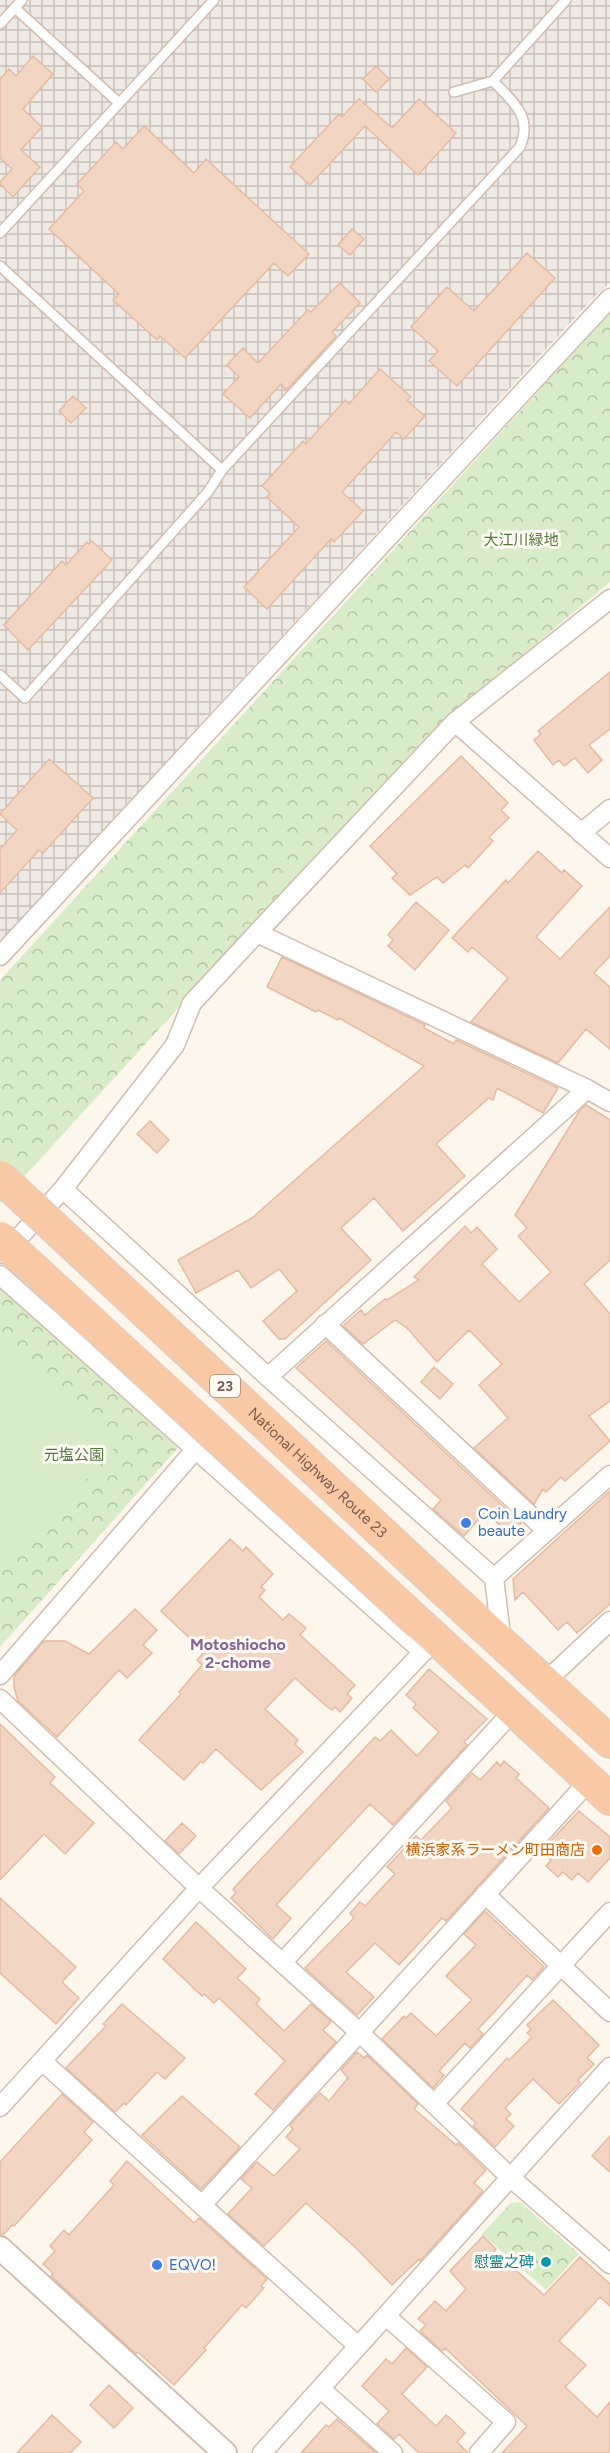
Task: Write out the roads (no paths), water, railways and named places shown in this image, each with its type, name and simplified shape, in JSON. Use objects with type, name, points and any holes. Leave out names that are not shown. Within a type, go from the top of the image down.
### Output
[{"type":"highway","name":"National Highway Route 23","points":[[0,1177],[610,1742]]},
{"type":"highway","points":[[0,1238],[427,1639],[514,1710],[600,1789]]},
{"type":"street","points":[[0,956],[610,298]]},
{"type":"street","points":[[0,1258],[63,1189],[175,1045],[192,1003],[455,722],[610,599]]},
{"type":"street","points":[[455,722],[610,858]]},
{"type":"street","points":[[581,833],[610,809]]},
{"type":"street","points":[[257,933],[610,1102]]},
{"type":"street","points":[[268,1377],[587,1089]]},
{"type":"street","points":[[63,1189],[268,1377],[494,1578],[502,1643]]},
{"type":"street","points":[[0,1275],[195,1450],[427,1639],[0,2107]]},
{"type":"street","points":[[326,1324],[547,1531]]},
{"type":"street","points":[[0,1675],[195,1450]]},
{"type":"street","points":[[494,1578],[610,1475]]},
{"type":"street","points":[[545,1682],[610,1622]]},
{"type":"street","points":[[0,1699],[199,1888],[359,2032],[511,2178],[610,2264]]},
{"type":"street","points":[[282,1963],[514,1710]]},
{"type":"street","points":[[202,2205],[485,1894],[600,1789]]},
{"type":"street","points":[[485,1894],[610,2012]]},
{"type":"street","points":[[434,2104],[610,1912]]},
{"type":"street","points":[[42,2061],[358,2346]]},
{"type":"street","points":[[262,2453],[322,2390],[358,2346],[610,2067]]},
{"type":"street","points":[[0,2248],[225,2453]]},
{"type":"street","points":[[386,2316],[506,2422],[479,2453]]},
{"type":"street","points":[[322,2390],[393,2453]]},
{"type":"lane","points":[[0,24],[22,0]]},
{"type":"lane","points":[[0,233],[214,0]]},
{"type":"lane","points":[[454,92],[493,81],[567,0]]},
{"type":"lane","points":[[15,8],[119,104]]},
{"type":"lane","points":[[0,675],[25,699],[208,492],[222,470],[520,147],[524,137],[524,118],[493,81]]},
{"type":"lane","points":[[0,266],[222,470]]},
{"type":"place","name":"Coin Laundry beaute","points":[[466,1523]]},
{"type":"place","name":"横浜家系ラーメン町田商店","points":[[597,1850]]},
{"type":"place","name":"慰霊之碑","points":[[546,2262]]},
{"type":"place","name":"EQVO!","points":[[157,2265]]},
{"type":"district","name":"Motoshiocho 2-chome","points":[[238,1653]]},
{"type":"park label","name":"大江川緑地","points":[[521,540]]},
{"type":"park label","name":"元塩公園","points":[[74,1455]]}]
